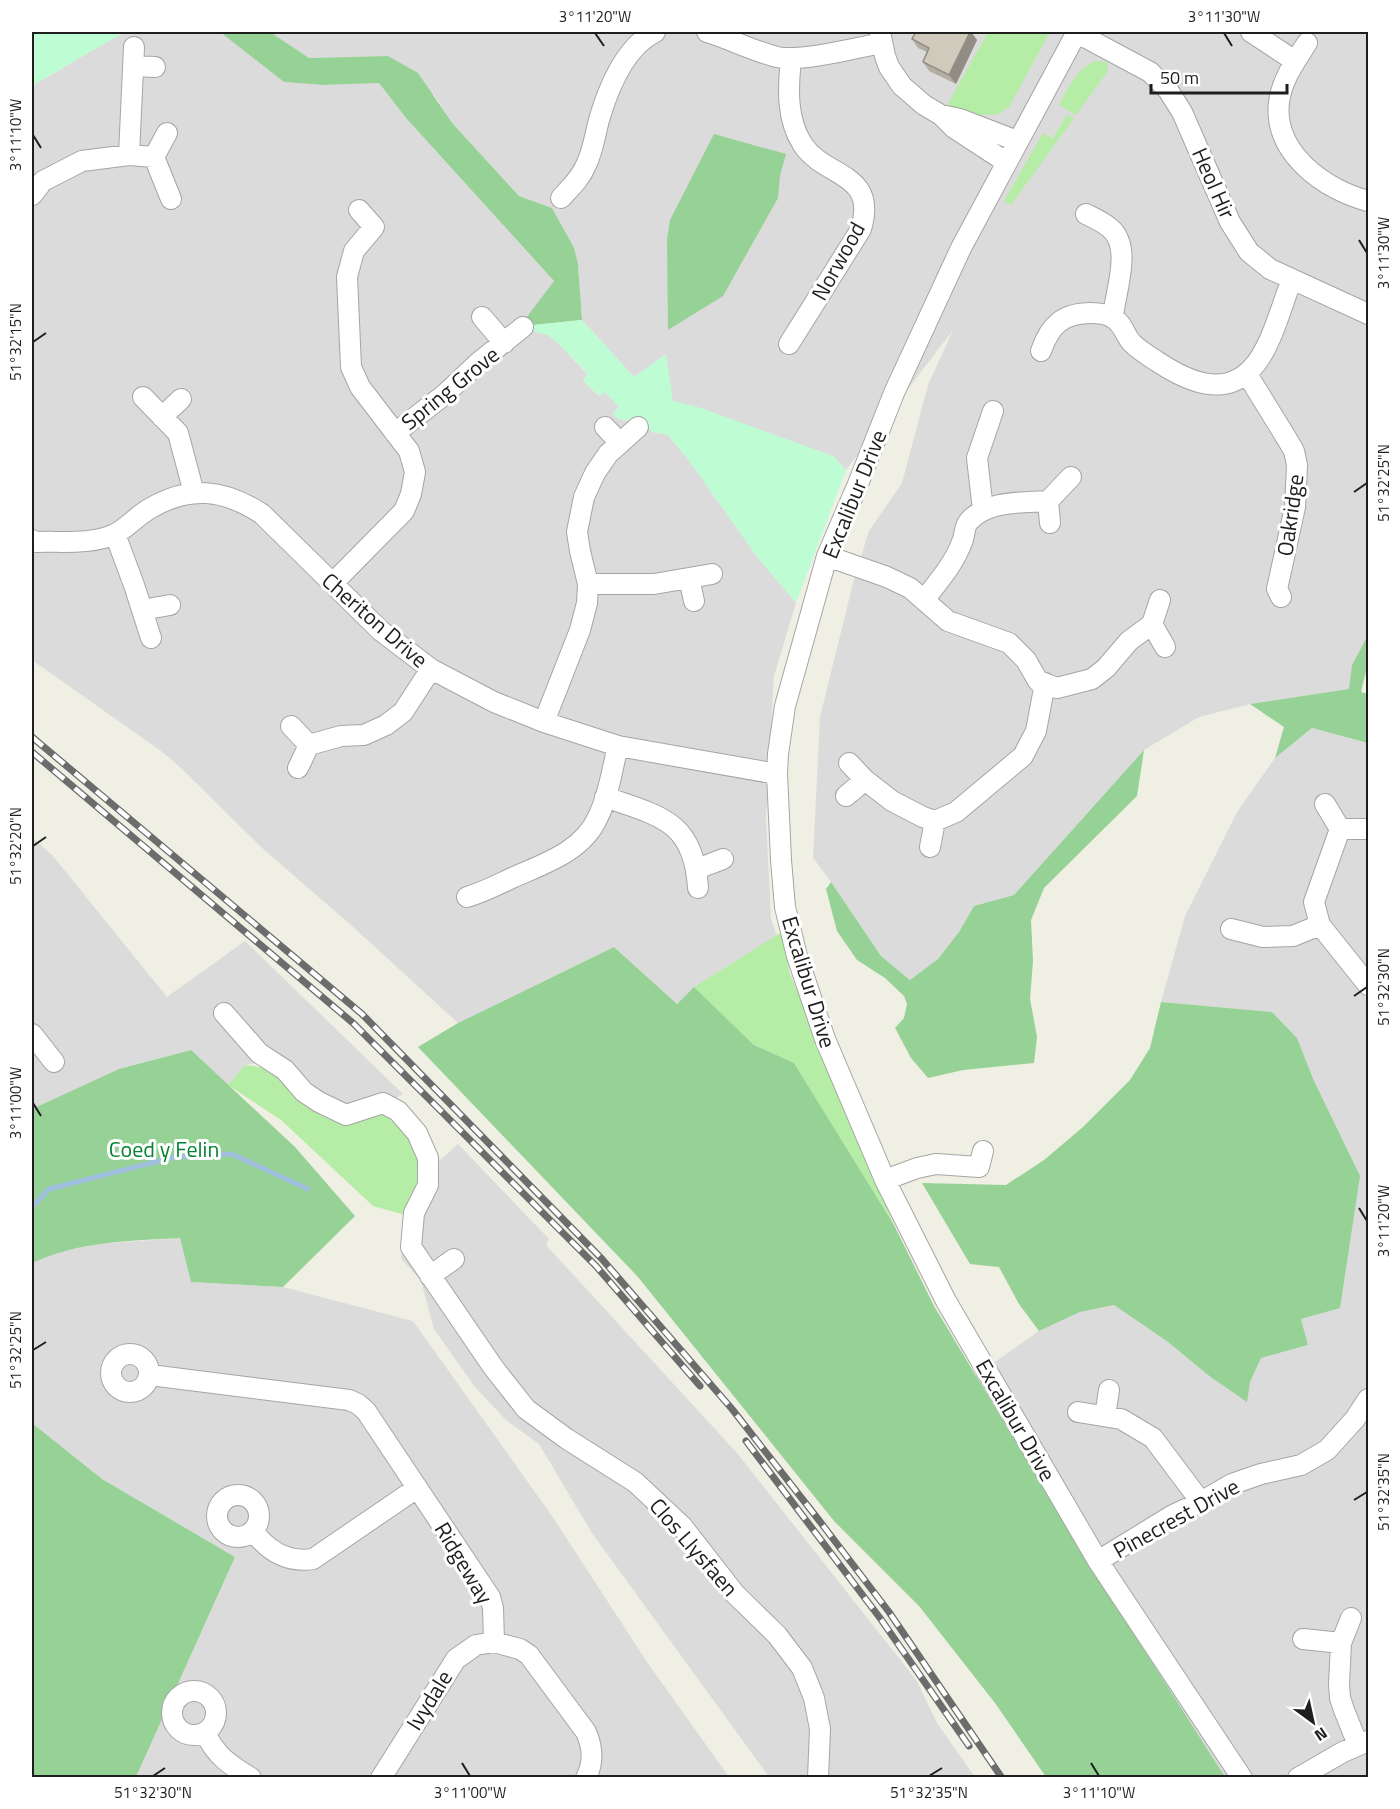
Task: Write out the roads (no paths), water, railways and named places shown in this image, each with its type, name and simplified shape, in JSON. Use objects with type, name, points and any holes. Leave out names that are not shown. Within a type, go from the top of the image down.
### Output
[{"type":"street","points":[[561,198],[579,177],[588,162],[600,118],[615,80],[626,60],[648,35],[655,32]]},
{"type":"street","points":[[707,32],[768,54],[791,58],[811,57],[881,37],[889,67],[902,86],[924,105],[941,115],[954,128],[1006,162]]},
{"type":"street","name":"Excalibur Drive","points":[[1078,32],[961,248],[894,393],[827,556],[786,706],[777,774],[781,860],[786,907],[797,956],[825,1039],[885,1180],[946,1301],[1098,1561],[1242,1778]]},
{"type":"street","name":"Heol Hir","points":[[1078,32],[1149,72],[1168,90],[1182,112],[1224,209],[1250,252],[1270,269],[1368,314]]},
{"type":"street","points":[[1251,32],[1295,61]]},
{"type":"street","points":[[1306,43],[1287,74],[1279,103],[1279,117],[1286,140],[1292,151],[1310,171],[1334,188],[1368,201]]},
{"type":"street","points":[[129,155],[134,56],[156,67]]},
{"type":"street","name":"Norwood","points":[[789,344],[861,229],[865,206],[861,193],[853,183],[814,157],[796,133],[789,102],[791,58]]},
{"type":"street","points":[[941,115],[960,119],[1017,141]]},
{"type":"street","points":[[166,133],[154,157],[171,199]]},
{"type":"street","points":[[32,195],[43,181],[82,161],[129,155],[154,157]]},
{"type":"street","name":"Spring Grove","points":[[333,583],[404,511],[411,494],[415,472],[409,451],[360,387],[351,367],[346,277],[354,251],[374,227],[359,210]]},
{"type":"street","points":[[1086,214],[1110,228],[1118,237],[1122,248],[1113,317]]},
{"type":"street","points":[[1041,351],[1046,338],[1056,324],[1066,317],[1077,314],[1104,314],[1118,321],[1131,342],[1141,351],[1183,377],[1210,385],[1235,380],[1247,374],[1263,355],[1292,279]]},
{"type":"street","name":"Spring Grove","points":[[482,317],[504,342]]},
{"type":"street","name":"Spring Grove","points":[[395,432],[444,395],[479,362],[523,327]]},
{"type":"street","name":"Oakridge","points":[[1247,374],[1291,445],[1297,465],[1295,507],[1277,589],[1281,597]]},
{"type":"street","points":[[143,397],[178,434],[194,493]]},
{"type":"street","points":[[162,417],[181,399]]},
{"type":"street","points":[[983,510],[977,458],[993,411]]},
{"type":"street","points":[[605,427],[620,442]]},
{"type":"street","points":[[544,722],[580,630],[587,603],[588,584],[577,532],[584,497],[595,473],[608,454],[638,427]]},
{"type":"street","points":[[924,600],[947,572],[963,542],[967,522],[983,510],[1005,504],[1048,501],[1071,477]]},
{"type":"street","name":"Cheriton Drive","points":[[32,540],[36,542],[92,541],[115,534],[148,509],[172,498],[194,493],[218,494],[244,502],[262,514],[381,631],[431,669],[494,702],[544,722],[618,746],[777,774]]},
{"type":"street","points":[[1048,501],[1050,523]]},
{"type":"street","points":[[115,534],[151,638]]},
{"type":"street","points":[[827,556],[887,577],[910,588],[948,621],[1009,643],[1026,660],[1038,681],[1057,688],[1092,679],[1106,668],[1129,641],[1152,624],[1160,600]]},
{"type":"street","points":[[588,584],[654,584],[712,574]]},
{"type":"street","points":[[689,578],[694,601]]},
{"type":"street","points":[[142,610],[170,605]]},
{"type":"street","points":[[1152,624],[1165,647]]},
{"type":"street","points":[[298,768],[309,745],[341,736],[364,735],[386,725],[403,711],[431,669]]},
{"type":"street","points":[[849,763],[865,780],[892,801],[934,821],[956,812],[1023,756],[1036,731],[1045,683]]},
{"type":"street","points":[[291,726],[309,745]]},
{"type":"street","points":[[467,897],[557,858],[590,832],[605,797],[618,746]]},
{"type":"street","points":[[846,796],[865,780]]},
{"type":"street","points":[[605,797],[661,816],[680,831],[690,849],[698,878],[723,859]]},
{"type":"street","points":[[1325,804],[1340,829]]},
{"type":"street","points":[[930,847],[934,821]]},
{"type":"street","points":[[1340,829],[1368,829]]},
{"type":"street","points":[[1340,829],[1314,902],[1320,926],[1368,985]]},
{"type":"street","points":[[1231,929],[1263,937],[1293,936],[1320,926]]},
{"type":"street","name":"Clos Llysfaen","points":[[224,1013],[260,1053],[285,1070],[304,1092],[319,1102],[346,1115],[383,1103],[398,1111],[417,1133],[428,1158],[428,1185],[414,1213],[411,1246],[493,1367],[526,1408],[567,1439],[635,1482],[682,1526],[735,1594],[777,1635],[802,1668],[814,1698],[820,1729],[818,1778]]},
{"type":"street","points":[[32,1034],[54,1062]]},
{"type":"street","points":[[885,1180],[917,1167],[936,1164],[979,1167],[983,1151]]},
{"type":"street","points":[[430,1276],[454,1259]]},
{"type":"street","name":"Ridgeway","points":[[150,1375],[349,1400],[358,1404],[366,1411],[490,1597],[493,1608],[494,1642]]},
{"type":"street","points":[[1105,1416],[1109,1390]]},
{"type":"street","name":"Pinecrest Drive","points":[[1098,1561],[1173,1515],[1232,1484],[1261,1474],[1301,1465],[1327,1450],[1355,1419],[1368,1399]]},
{"type":"street","points":[[1078,1412],[1121,1419],[1153,1438],[1201,1502]]},
{"type":"street","points":[[253,1531],[262,1544],[274,1553],[301,1561],[313,1559],[417,1488]]},
{"type":"street","points":[[1298,1778],[1321,1763],[1363,1743],[1340,1698],[1341,1643],[1351,1618]]},
{"type":"street","points":[[1303,1639],[1341,1643]]},
{"type":"street","points":[[494,1642],[520,1648],[529,1655],[586,1732],[591,1743],[592,1756],[586,1778]]},
{"type":"street","name":"Ivydale","points":[[381,1778],[456,1659],[476,1645],[494,1642]]},
{"type":"street","points":[[205,1732],[218,1754],[226,1762],[251,1778]]},
{"type":"waterway","points":[[32,1207],[49,1189],[175,1157],[232,1154],[308,1189]]},
{"type":"railway","points":[[32,737],[362,1014],[602,1259],[732,1409],[818,1519],[889,1612],[1002,1778]]},
{"type":"railway","points":[[32,752],[353,1023],[596,1266],[700,1386]]},
{"type":"railway","points":[[746,1441],[880,1618],[969,1746]]},
{"type":"park label","name":"Coed y Felin","points":[[164,1149]]}]
